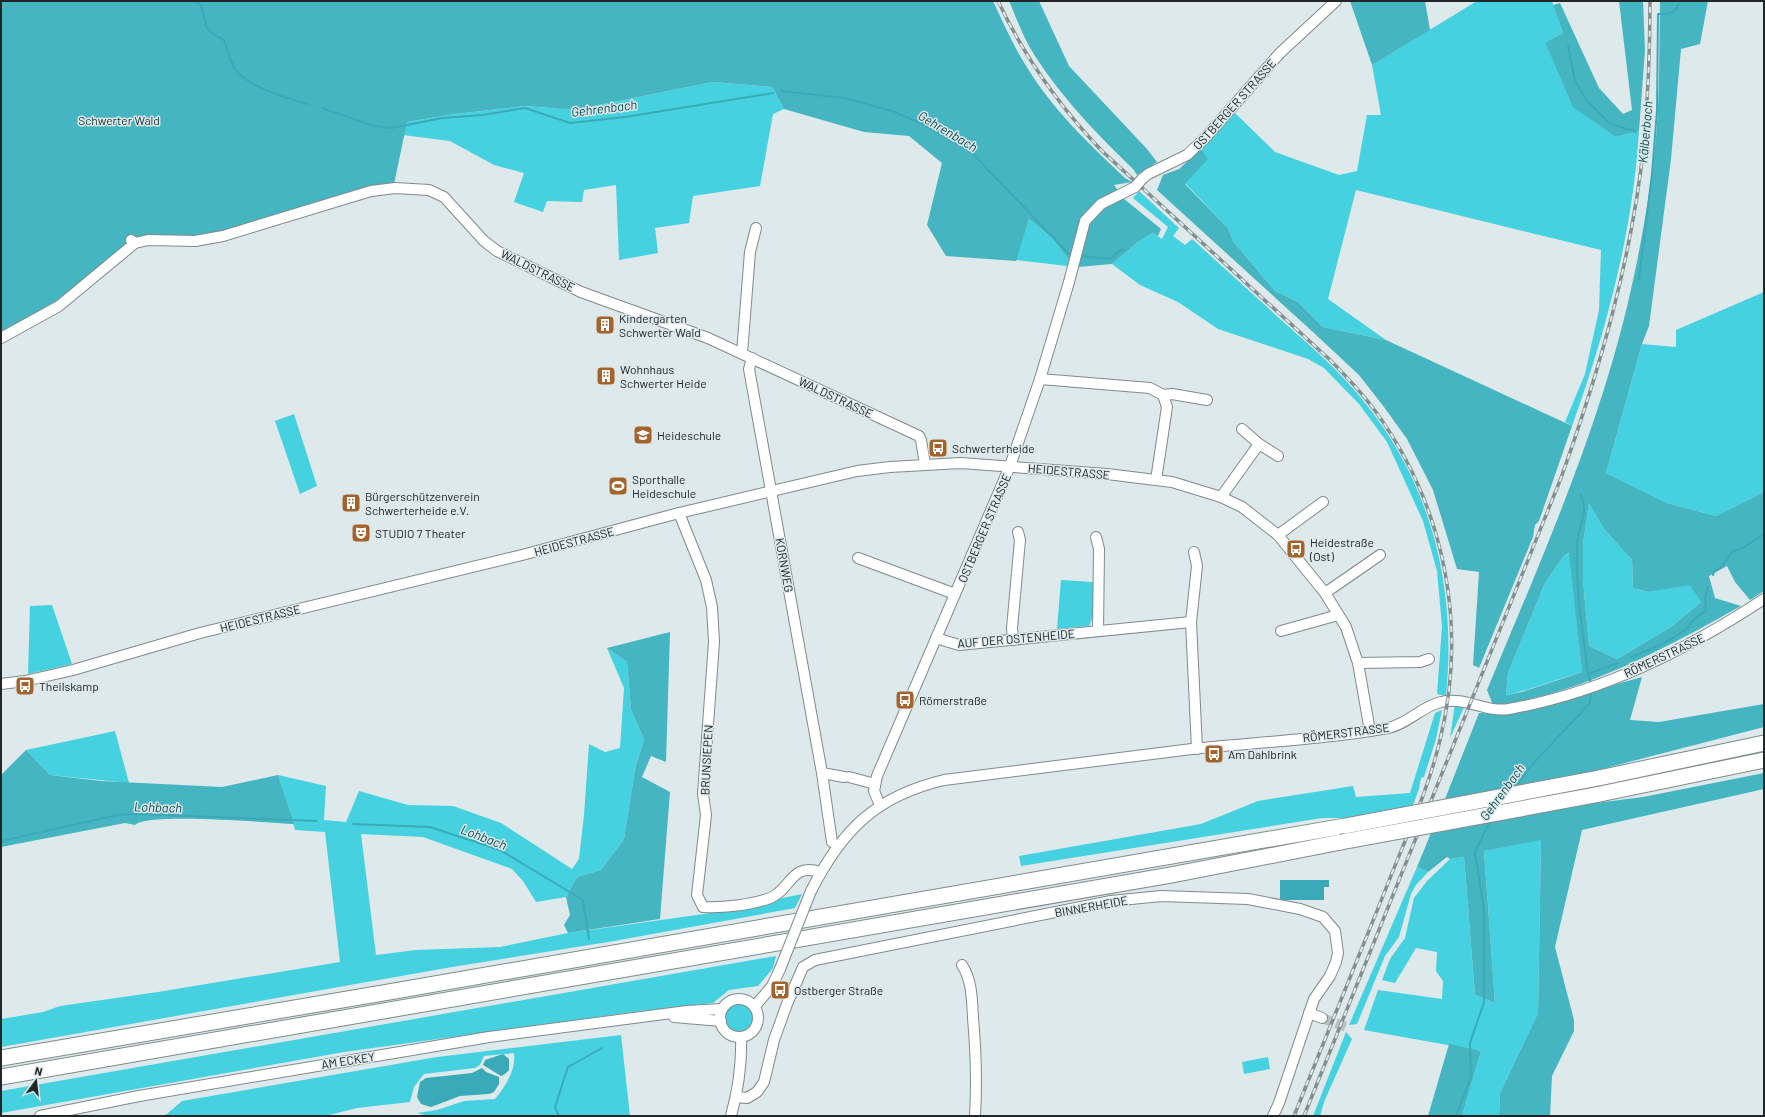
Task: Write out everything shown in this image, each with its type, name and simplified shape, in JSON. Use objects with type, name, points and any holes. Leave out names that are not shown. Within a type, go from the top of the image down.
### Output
[{"type":"highway","points":[[1,1058],[383,994],[1345,826],[1600,778],[1764,743]]},
{"type":"highway","points":[[1,1077],[1171,875],[1595,795],[1764,760]]},
{"type":"street","name":"OSTBERGER STRASSE","points":[[875,784],[1010,466],[1040,379],[1069,282],[1085,221],[1101,204],[1139,183],[1148,174],[1187,155],[1205,138],[1280,53],[1336,1]]},
{"type":"street","name":"WALDSTRASSE","points":[[1,338],[59,306],[133,241],[195,241],[223,236],[371,192],[395,188],[429,190],[444,197],[484,240],[497,251],[581,292],[708,338],[919,436],[925,464]]},
{"type":"street","points":[[742,353],[750,252],[756,228]]},
{"type":"street","name":"KORNWEG","points":[[752,358],[749,369],[822,773],[832,842]]},
{"type":"street","points":[[1040,379],[1150,388],[1164,395],[1172,394],[1207,400]]},
{"type":"street","points":[[1156,480],[1167,407],[1164,395]]},
{"type":"street","points":[[1242,429],[1258,444],[1278,456]]},
{"type":"street","points":[[1221,497],[1258,444]]},
{"type":"street","name":"HEIDESTRASSE","points":[[1,684],[24,681],[73,670],[200,633],[522,555],[679,513],[857,471],[955,462],[1172,482],[1221,497],[1242,507],[1278,535],[1325,593],[1346,627],[1358,663],[1370,731]]},
{"type":"street","points":[[1278,535],[1323,502]]},
{"type":"street","name":"BRUNSIEPEN","points":[[679,513],[706,580],[712,607],[714,642],[703,794],[706,815],[697,895],[703,907],[717,908],[760,901],[776,895],[794,874],[806,870],[820,872]]},
{"type":"street","points":[[1013,640],[1012,628],[1020,540],[1018,532]]},
{"type":"street","points":[[1096,537],[1099,549],[1098,631]]},
{"type":"street","points":[[1194,552],[1197,566],[1191,622],[1197,749]]},
{"type":"street","points":[[1325,593],[1380,555]]},
{"type":"street","points":[[858,558],[955,594]]},
{"type":"street","name":"RÖMERSTRASSE","points":[[880,805],[916,788],[944,780],[1197,749],[1370,731],[1401,724],[1430,706],[1445,701],[1460,701],[1478,706],[1506,710],[1581,691],[1645,666],[1696,641],[1764,599]]},
{"type":"street","points":[[1281,631],[1338,615]]},
{"type":"street","name":"AUF DER OSTENHEIDE","points":[[936,638],[959,645],[1191,622]]},
{"type":"street","points":[[1358,663],[1420,662],[1429,659]]},
{"type":"street","points":[[755,1006],[772,986],[810,891],[820,872],[840,844],[866,815],[880,805],[876,797],[875,784],[822,773]]},
{"type":"street","name":"BINNERHEIDE","points":[[736,1097],[747,1098],[757,1092],[764,1082],[774,1040],[793,989],[803,967],[815,960],[1112,901],[1161,896],[1248,899],[1300,909],[1323,917],[1335,932],[1338,953],[1330,976],[1314,999],[1279,1103],[1273,1116]]},
{"type":"street","points":[[962,965],[968,974],[971,990],[978,1064],[975,1116]]},
{"type":"street","points":[[738,999],[750,1002],[755,1006],[758,1019],[757,1026],[753,1031],[741,1037],[735,1036],[726,1031],[721,1021],[722,1009],[726,1004],[738,999]]},
{"type":"street","name":"AM ECKEY","points":[[40,1116],[154,1093],[450,1043],[687,1011],[722,1009]]},
{"type":"street","points":[[1309,1013],[1322,1018]]},
{"type":"street","name":"AM ECKEY","points":[[658,1016],[721,1021]]},
{"type":"street","points":[[731,1116],[740,1072],[741,1037]]},
{"type":"shaded area","points":[[1477,1],[1552,1],[1563,33],[1545,42],[1616,137],[1639,131],[1631,206],[1616,281],[1607,318],[1572,426],[1565,422],[1585,374],[1599,310],[1601,250],[1356,190],[1328,299],[1386,340],[1323,327],[1298,302],[1275,291],[1233,241],[1228,228],[1185,183],[1207,159],[1201,149],[1234,112],[1275,152],[1339,175],[1357,171],[1367,115],[1381,115],[1372,65]]},
{"type":"shaded area","points":[[713,82],[772,87],[784,109],[773,114],[760,186],[693,196],[689,223],[655,228],[658,253],[619,260],[616,185],[584,190],[582,202],[547,201],[543,212],[514,202],[524,173],[494,165],[450,141],[403,135],[407,122],[455,114],[525,106],[574,110]]},
{"type":"shaded area","points":[[1139,191],[1179,228],[1173,236],[1185,245],[1192,239],[1345,379],[1362,399],[1386,432],[1406,466],[1422,502],[1434,539],[1443,577],[1447,616],[1448,656],[1446,696],[1437,694],[1442,626],[1437,571],[1423,521],[1387,442],[1359,404],[1324,368],[1308,359],[1218,329],[1178,302],[1140,285],[1112,264],[1138,242],[1153,233],[1162,239],[1168,227],[1133,198]]},
{"type":"shaded area","points":[[1029,219],[1052,238],[1069,260],[1067,266],[1015,260]]},
{"type":"shaded area","points":[[1764,292],[1764,492],[1716,516],[1667,503],[1606,473],[1642,344],[1676,347],[1676,330]]},
{"type":"shaded area","points":[[294,414],[317,486],[300,494],[275,421]]},
{"type":"shaded area","points":[[1589,502],[1604,529],[1632,560],[1633,588],[1648,592],[1690,584],[1701,602],[1671,627],[1617,659],[1589,646],[1583,580],[1583,544]]},
{"type":"shaded area","points":[[1570,553],[1582,672],[1506,695],[1508,673],[1545,583],[1563,557]]},
{"type":"shaded area","points":[[1061,580],[1093,582],[1093,617],[1089,626],[1057,629]]},
{"type":"shaded area","points":[[52,605],[72,664],[28,674],[30,606]]},
{"type":"shaded area","points":[[607,648],[627,662],[631,710],[644,739],[635,769],[624,839],[601,870],[577,877],[566,897],[536,902],[523,881],[512,869],[423,837],[361,834],[376,955],[416,950],[500,947],[568,933],[704,914],[802,894],[795,908],[614,941],[452,967],[1,1047],[1,1019],[43,1012],[60,1006],[158,992],[340,962],[325,832],[295,830],[278,775],[326,786],[324,820],[346,822],[359,791],[408,805],[453,806],[501,823],[572,869],[579,859],[589,744],[605,752],[620,748],[624,688]]},
{"type":"shaded area","points":[[1455,704],[1465,705],[1450,738]]},
{"type":"shaded area","points":[[1442,710],[1436,739],[1424,777],[1421,778],[1419,789],[1413,805],[1344,818],[1322,818],[1021,866],[1019,856],[1201,824],[1258,801],[1353,786],[1356,797],[1410,793],[1435,713]]},
{"type":"shaded area","points":[[115,731],[129,783],[50,775],[26,750]]},
{"type":"shaded area","points":[[1541,839],[1538,1013],[1500,1093],[1499,1116],[1462,1116],[1481,1051],[1364,1030],[1378,990],[1442,999],[1443,981],[1436,971],[1437,952],[1416,948],[1395,983],[1382,980],[1390,959],[1405,938],[1414,898],[1427,881],[1450,859],[1464,857],[1475,995],[1495,1003],[1484,851]]},
{"type":"shaded area","points":[[1417,867],[1428,872],[1416,885],[1411,894],[1399,937],[1385,956],[1357,1024],[1349,1025]]},
{"type":"shaded area","points":[[1280,880],[1329,880],[1329,887],[1324,887],[1324,900],[1280,900]]},
{"type":"shaded area","points":[[776,956],[773,968],[758,986],[729,990],[713,1003],[641,1011],[344,1052],[1,1113],[1,1091]]},
{"type":"shaded area","points":[[739,1003],[750,1007],[754,1018],[750,1029],[739,1033],[728,1029],[724,1018],[728,1007]]},
{"type":"shaded area","points":[[1346,1032],[1352,1039],[1324,1102],[1320,1116],[1313,1116]]},
{"type":"shaded area","points":[[621,1035],[630,1116],[429,1116],[417,1113],[437,1110],[464,1101],[495,1099],[503,1089],[512,1072],[514,1053],[484,1056],[480,1065],[475,1068],[424,1074],[414,1087],[410,1102],[357,1108],[325,1116],[161,1116],[167,1114],[182,1101],[437,1057]]},
{"type":"shaded area","points":[[503,1054],[509,1059],[509,1070],[505,1074],[501,1076],[483,1065],[485,1060]]},
{"type":"shaded area","points":[[1268,1057],[1270,1069],[1244,1074],[1242,1062]]},
{"type":"shaded area","points":[[482,1068],[486,1072],[499,1077],[499,1084],[494,1092],[489,1094],[460,1096],[431,1107],[421,1104],[417,1097],[420,1082],[426,1078],[472,1073]]},
{"type":"green space","name":"Schwerter Wald","points":[[1,1],[993,1],[1018,53],[1049,99],[1086,140],[1125,178],[1132,182],[1114,185],[1123,198],[1161,229],[1158,236],[1153,233],[1138,242],[1112,264],[1078,267],[1069,260],[1052,238],[1029,219],[1016,261],[946,256],[927,225],[942,163],[909,136],[864,132],[784,109],[772,87],[713,82],[574,110],[525,106],[455,114],[407,122],[394,184],[372,188],[328,200],[204,236],[136,237],[56,301],[1,333]]},
{"type":"green space","points":[[1009,1],[1039,1],[1069,66],[1147,149],[1157,162],[1137,175],[1133,169],[1093,129],[1068,101],[1031,50]]},
{"type":"green space","points":[[1350,1],[1425,1],[1430,30],[1372,65]]},
{"type":"green space","points":[[1619,1],[1643,1],[1645,50],[1639,131],[1616,137],[1573,107],[1545,42],[1563,33],[1553,5],[1560,3],[1599,88],[1623,114],[1632,110]]},
{"type":"green space","points":[[1660,1],[1708,1],[1700,44],[1681,49],[1671,159],[1649,326],[1642,344],[1606,473],[1667,503],[1716,516],[1764,492],[1764,591],[1750,600],[1735,582],[1727,566],[1709,576],[1715,598],[1741,606],[1649,655],[1602,676],[1531,699],[1493,705],[1487,690],[1550,537],[1589,434],[1606,382],[1634,276],[1646,212],[1655,148],[1658,112]],"holes":[[[1589,503],[1604,529],[1632,560],[1633,588],[1648,592],[1690,585],[1701,602],[1671,627],[1617,659],[1589,646],[1583,580],[1583,544]],[[1569,553],[1582,672],[1522,692],[1506,695],[1508,673],[1545,583],[1563,557]]]},
{"type":"green space","points":[[1201,149],[1208,159],[1185,184],[1228,228],[1233,241],[1275,291],[1298,302],[1323,327],[1386,340],[1572,426],[1539,521],[1535,525],[1533,537],[1479,668],[1473,665],[1479,572],[1457,569],[1433,490],[1407,439],[1359,375],[1157,190],[1163,175],[1179,169]]},
{"type":"green space","points":[[670,632],[666,762],[651,756],[642,777],[670,792],[660,919],[568,933],[564,925],[570,915],[566,897],[577,877],[601,870],[624,839],[635,769],[644,739],[631,710],[627,662],[607,648]]},
{"type":"green space","points":[[1642,677],[1630,720],[1659,722],[1764,704],[1764,727],[1598,770],[1445,799],[1479,713],[1511,714]]},
{"type":"green space","points":[[26,750],[50,775],[101,781],[222,787],[278,775],[294,824],[210,819],[161,819],[144,821],[135,825],[125,823],[1,847],[1,775]]},
{"type":"green space","points":[[1764,773],[1764,789],[1582,830],[1555,947],[1574,1020],[1574,1031],[1552,1076],[1550,1116],[1499,1116],[1500,1093],[1538,1013],[1541,840],[1484,851],[1495,1003],[1475,995],[1464,857],[1450,859],[1447,857],[1428,872],[1417,867],[1431,833],[1596,803],[1643,797]]},
{"type":"green space","points":[[1449,1044],[1481,1051],[1462,1116],[1428,1116]]},
{"type":"waterway","name":"Gehrenbach","points":[[189,1],[200,4],[207,28],[224,40],[233,66],[240,75],[248,81],[268,91],[308,104]]},
{"type":"waterway","name":"Kälberbach","points":[[1639,279],[1652,174],[1657,111],[1658,14],[1666,14],[1674,11],[1679,1]]},
{"type":"waterway","points":[[1568,46],[1575,81],[1587,101],[1609,123],[1636,132]]},
{"type":"waterway","name":"Gehrenbach","points":[[781,91],[845,98],[895,112],[922,124],[971,152],[1069,254]]},
{"type":"waterway","name":"Gehrenbach","points":[[322,108],[374,126],[392,128],[442,118],[483,115],[525,108],[570,123],[625,117],[773,93]]},
{"type":"waterway","points":[[1080,256],[1110,259],[1121,250],[1124,250]]},
{"type":"waterway","name":"Gehrenbach","points":[[1581,495],[1584,514],[1578,539],[1577,578],[1588,674],[1591,683]]},
{"type":"waterway","points":[[1713,575],[1714,571],[1721,567],[1732,552],[1744,547],[1764,534]]},
{"type":"waterway","points":[[1631,657],[1675,637],[1687,628],[1697,616],[1706,611],[1705,597],[1708,587]]},
{"type":"waterway","points":[[1588,674],[1618,663]]},
{"type":"waterway","name":"Gehrenbach","points":[[1516,787],[1529,768],[1590,703],[1591,692]]},
{"type":"waterway","name":"Lohbach","points":[[1,841],[117,815],[140,814],[316,821]]},
{"type":"waterway","name":"Gehrenbach","points":[[1456,1116],[1471,1077],[1470,1043],[1484,1002],[1484,910],[1475,852],[1492,820]]},
{"type":"waterway","name":"Lohbach","points":[[353,824],[430,827],[500,850],[583,900],[589,939]]},
{"type":"waterway","name":"Lohbach","points":[[559,1116],[555,1107],[568,1067],[602,1048]]},
{"type":"tunnel","points":[[1322,1018],[1349,1028]]},
{"type":"railway","points":[[998,1],[1031,62],[1057,99],[1086,134],[1102,151],[1329,359],[1365,398],[1400,449],[1419,487],[1434,527],[1444,569],[1450,611],[1452,654],[1448,697],[1440,740],[1429,778],[1415,816],[1294,1116]]},
{"type":"railway","points":[[1304,1116],[1561,478],[1589,396],[1613,313],[1623,271],[1639,186],[1647,108],[1650,1]]},
{"type":"place","name":"Kindergarten Schwerter Wald","points":[[605,325]]},
{"type":"place","name":"Wohnhaus Schwerter Heide","points":[[606,376]]},
{"type":"place","name":"Heideschule","points":[[643,435]]},
{"type":"place","name":"Schwerterheide","points":[[938,448]]},
{"type":"place","name":"Sporthalle Heideschule","points":[[618,486]]},
{"type":"place","name":"Bürgerschützenverein Schwerterheide e.V.","points":[[351,503]]},
{"type":"place","name":"STUDIO 7 Theater","points":[[361,533]]},
{"type":"place","name":"Heidestraße (Ost)","points":[[1296,549]]},
{"type":"place","name":"Theilskamp","points":[[25,686]]},
{"type":"place","name":"Römerstraße","points":[[905,700]]},
{"type":"place","name":"Am Dahlbrink","points":[[1214,754]]},
{"type":"place","name":"Ostberger Straße","points":[[780,990]]}]
